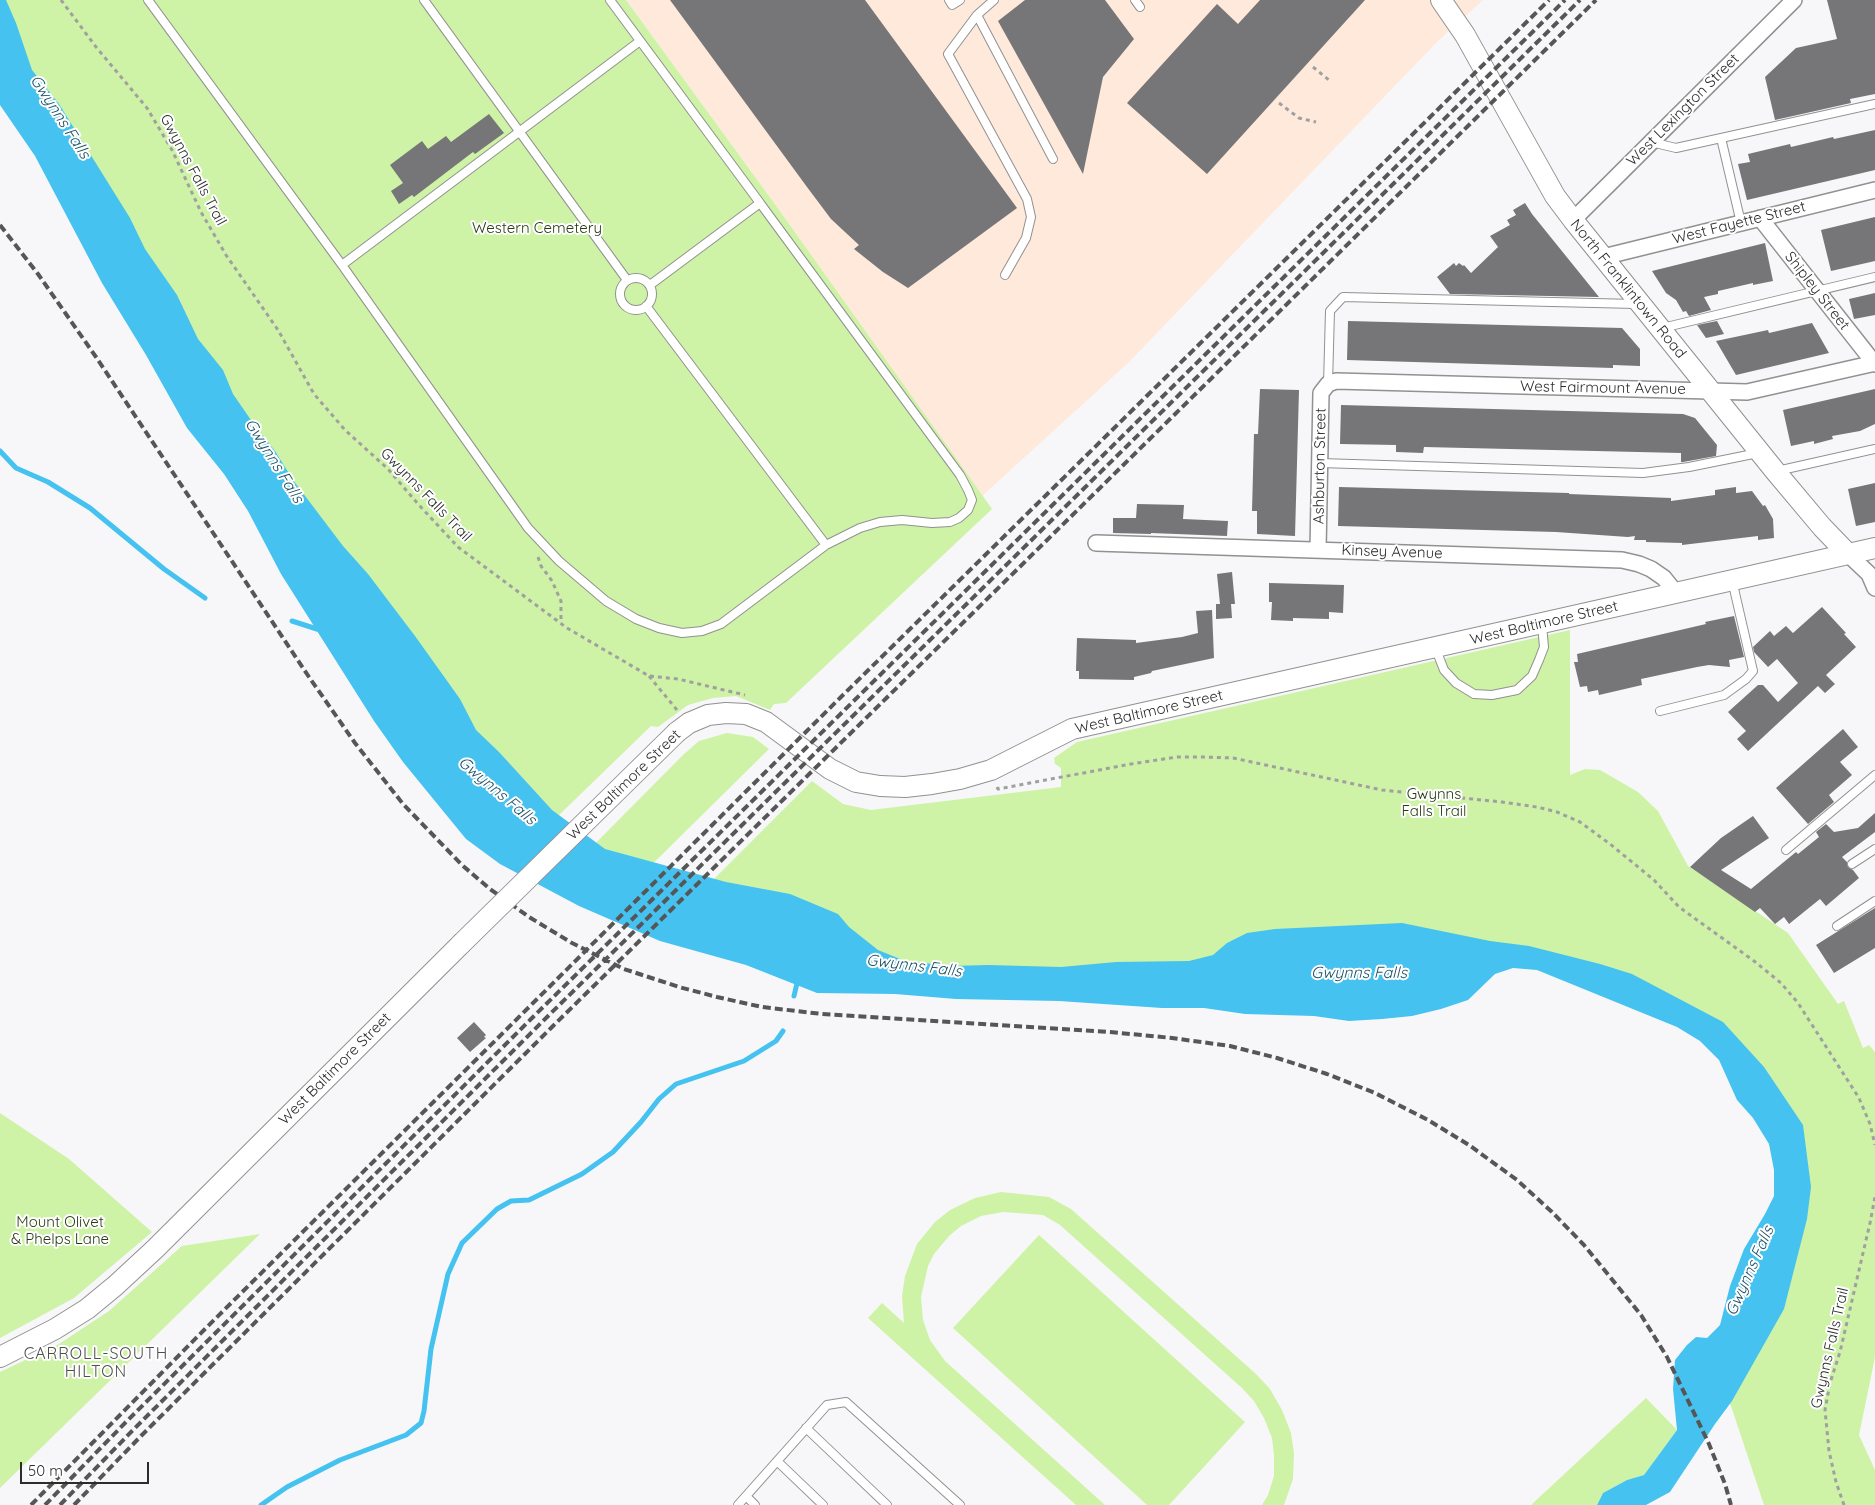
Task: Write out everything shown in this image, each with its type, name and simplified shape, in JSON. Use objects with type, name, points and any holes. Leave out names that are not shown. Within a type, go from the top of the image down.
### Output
[{"type":"main road","name":"North Franklintown Road","points":[[1441,0],[1465,35],[1555,196],[1760,453],[1822,528],[1848,554]]},
{"type":"main road","name":"West Baltimore Street","points":[[0,1357],[55,1329],[87,1309],[115,1286],[162,1242],[461,944],[683,727],[708,715],[726,713],[746,714],[766,722],[830,768],[856,782],[880,786],[905,787],[960,780],[991,770],[1072,729],[1875,548]]},
{"type":"street","name":"West Lexington Street","points":[[1573,220],[1794,0]]},
{"type":"street","name":"West Fayette Street","points":[[1603,257],[1875,190]]},
{"type":"street","name":"Shipley Street","points":[[1760,218],[1875,363]]},
{"type":"street","name":"West Fairmount Avenue","points":[[1328,384],[1336,381],[1747,392],[1875,363]]},
{"type":"street","name":"Ashburton Street","points":[[1318,550],[1322,393],[1328,384]]},
{"type":"street","name":"Kinsey Avenue","points":[[1096,543],[1622,560],[1651,569],[1664,578],[1676,593]]},
{"type":"street","points":[[1848,554],[1869,574],[1875,588]]},
{"type":"lane","points":[[148,0],[342,265],[528,528],[559,561],[606,601],[636,619],[659,628],[682,633],[702,631],[722,624],[826,546],[860,528],[880,522],[902,520],[932,523],[950,522],[959,518],[968,510],[972,500],[960,475],[610,0]]},
{"type":"lane","points":[[424,0],[627,280]]},
{"type":"lane","points":[[949,0],[952,5],[960,0]]},
{"type":"lane","points":[[994,0],[977,15],[948,54],[1027,199],[1031,217],[1026,238],[1005,275]]},
{"type":"lane","points":[[977,15],[1053,159]]},
{"type":"lane","points":[[342,265],[640,41]]},
{"type":"lane","points":[[1651,142],[1676,148],[1875,104]]},
{"type":"lane","points":[[1721,138],[1741,223]]},
{"type":"lane","points":[[650,285],[760,204]]},
{"type":"lane","points":[[635,277],[643,279],[650,285],[652,292],[651,300],[646,306],[638,310],[629,308],[622,303],[620,295],[621,286],[627,280],[635,277]]},
{"type":"lane","points":[[1660,328],[1875,277]]},
{"type":"lane","points":[[1328,384],[1330,311],[1343,297],[1640,304]]},
{"type":"lane","points":[[646,306],[826,546]]},
{"type":"lane","points":[[1775,471],[1875,449]]},
{"type":"lane","points":[[1320,463],[1643,472],[1689,467],[1760,453]]},
{"type":"lane","points":[[1660,711],[1724,695],[1746,679],[1753,670],[1732,580]]},
{"type":"lane","points":[[1435,647],[1444,670],[1456,683],[1474,694],[1492,695],[1517,690],[1532,676],[1539,660],[1544,646],[1542,623]]},
{"type":"lane","points":[[1786,850],[1875,775]]},
{"type":"lane","points":[[1852,864],[1875,849]]},
{"type":"lane","points":[[1837,926],[1875,901]]},
{"type":"lane","points":[[738,1505],[827,1405],[846,1402],[960,1505]]},
{"type":"lane","points":[[806,1428],[887,1505]]},
{"type":"lane","points":[[777,1461],[823,1505]]},
{"type":"lane","points":[[746,1496],[755,1505]]},
{"type":"path","name":"Gwynns Falls Trail","points":[[61,0],[96,47],[147,108],[172,150],[202,212],[226,255],[278,330],[314,394],[345,430],[388,469],[458,547],[561,623],[649,676],[678,679],[738,692],[747,696]]},
{"type":"path","points":[[1313,67],[1329,80]]},
{"type":"path","points":[[1280,103],[1299,118],[1316,122]]},
{"type":"path","points":[[544,545],[537,553],[541,566],[552,581],[561,601],[561,623]]},
{"type":"path","points":[[649,676],[683,727]]},
{"type":"path","points":[[998,790],[1131,764],[1177,758],[1233,758],[1382,790],[1502,802],[1538,807],[1557,812],[1580,822],[1610,844],[1654,880],[1680,907],[1781,983],[1798,1003],[1859,1098],[1870,1124],[1875,1145]]},
{"type":"path","name":"Gwynns Falls Trail","points":[[1844,1505],[1836,1482],[1829,1451],[1825,1410],[1875,1196]]},
{"type":"shaded area","points":[[626,0],[1483,0],[1436,43],[1128,363],[982,496],[782,214]]},
{"type":"green space","name":"Western Cemetery","points":[[0,0],[626,0],[782,214],[992,509],[786,703],[774,704],[770,710],[736,696],[713,698],[688,705],[658,727],[651,726],[527,846],[83,217]]},
{"type":"green space","name":"Gwynns Falls Trail","points":[[1570,630],[1570,775],[1585,769],[1600,770],[1638,792],[1658,811],[1688,866],[1788,933],[1838,1004],[1844,1001],[1863,1048],[1869,1045],[1875,1052],[1875,1357],[1859,1435],[1875,1470],[1875,1505],[1764,1505],[1727,1394],[1787,1158],[1702,1026],[1498,951],[1186,983],[951,982],[691,902],[812,781],[843,804],[871,810],[1061,787],[1061,768],[1055,764],[1054,758],[1077,742]]},
{"type":"green space","points":[[727,733],[753,737],[769,749],[616,900],[570,869],[699,741]]},
{"type":"green space","name":"Mount Olivet & Phelps Lane","points":[[0,1113],[69,1159],[152,1232],[74,1298],[0,1338]]},
{"type":"green space","points":[[1001,1192],[1049,1197],[1071,1209],[1256,1374],[1270,1389],[1282,1410],[1291,1433],[1294,1453],[1293,1479],[1284,1505],[1262,1505],[1268,1495],[1274,1476],[1274,1455],[1272,1438],[1264,1418],[1254,1401],[1242,1388],[1060,1225],[1043,1215],[1003,1212],[981,1216],[961,1226],[949,1236],[934,1254],[928,1266],[921,1297],[923,1320],[930,1340],[945,1361],[1105,1505],[1076,1505],[868,1318],[882,1303],[904,1323],[902,1296],[905,1276],[917,1244],[935,1222],[950,1210],[975,1198]]},
{"type":"green space","points":[[260,1234],[0,1488],[0,1372],[59,1344],[109,1311],[182,1246]]},
{"type":"green space","points":[[1039,1235],[1245,1422],[1169,1505],[1147,1505],[953,1328]]},
{"type":"green space","points":[[1646,1398],[1677,1430],[1644,1475],[1627,1480],[1603,1493],[1597,1505],[1531,1505]]},
{"type":"water","name":"Gwynns Falls","points":[[0,0],[6,0],[32,70],[59,104],[130,218],[145,249],[177,295],[198,339],[223,370],[233,394],[275,451],[293,480],[415,636],[460,699],[476,730],[499,752],[552,810],[605,849],[726,882],[790,894],[838,914],[849,927],[878,950],[905,961],[951,966],[1061,967],[1116,962],[1189,961],[1213,955],[1227,943],[1247,933],[1275,929],[1402,923],[1490,941],[1529,946],[1600,964],[1632,974],[1723,1022],[1764,1067],[1803,1125],[1811,1187],[1807,1219],[1784,1309],[1732,1401],[1670,1492],[1646,1505],[1597,1505],[1603,1493],[1627,1480],[1644,1475],[1677,1430],[1673,1389],[1675,1360],[1696,1337],[1707,1338],[1720,1325],[1730,1286],[1744,1249],[1774,1196],[1774,1170],[1769,1144],[1753,1118],[1737,1100],[1719,1060],[1700,1041],[1677,1027],[1537,970],[1513,968],[1495,974],[1468,1000],[1441,1009],[1412,1016],[1349,1021],[1314,1016],[1245,1014],[1204,1008],[1162,1008],[1059,1001],[956,999],[895,994],[817,993],[746,965],[660,941],[579,906],[500,864],[466,839],[403,762],[374,721],[281,574],[248,511],[224,474],[187,428],[146,355],[102,283],[35,156],[0,105]]},
{"type":"building","points":[[670,0],[865,0],[1017,208],[908,288],[883,272],[854,249],[859,245],[831,219]]},
{"type":"building","points":[[1025,0],[1105,0],[1134,39],[1103,77],[1083,174],[998,21]]},
{"type":"building","points":[[1260,0],[1365,0],[1207,174],[1127,103],[1217,4],[1238,24]]},
{"type":"building","points":[[1827,0],[1875,0],[1875,94],[1850,99],[1851,103],[1775,120],[1765,77],[1796,48],[1837,39]]},
{"type":"building","points":[[489,114],[504,133],[475,154],[473,152],[414,197],[412,195],[399,204],[391,191],[403,183],[390,165],[422,141],[428,149],[446,136],[451,142]]},
{"type":"building","points":[[1875,130],[1875,170],[1747,200],[1738,164],[1750,162],[1748,154],[1790,144],[1791,147]]},
{"type":"building","points":[[1525,203],[1599,297],[1450,294],[1437,277],[1454,263],[1456,266],[1459,263],[1464,265],[1471,273],[1498,247],[1490,236],[1510,225],[1507,220],[1516,215],[1513,210]]},
{"type":"building","points":[[1875,217],[1875,261],[1831,271],[1821,230]]},
{"type":"building","points":[[1765,243],[1773,281],[1753,285],[1753,283],[1718,291],[1718,294],[1704,297],[1711,310],[1689,316],[1686,311],[1683,312],[1676,300],[1666,293],[1652,271]]},
{"type":"building","points":[[1875,293],[1875,315],[1854,319],[1849,299]]},
{"type":"building","points":[[1348,321],[1622,328],[1640,349],[1640,366],[1613,365],[1613,368],[1347,360]]},
{"type":"building","points":[[1717,321],[1724,334],[1706,338],[1697,325]]},
{"type":"building","points":[[1812,323],[1829,353],[1736,375],[1716,341],[1768,330],[1769,333]]},
{"type":"building","points":[[1260,389],[1299,390],[1295,536],[1257,534],[1257,511],[1252,511],[1254,434],[1258,434]]},
{"type":"building","points":[[1875,389],[1875,424],[1860,431],[1832,436],[1833,439],[1814,444],[1814,441],[1791,446],[1783,410]]},
{"type":"building","points":[[1341,405],[1683,414],[1695,418],[1717,445],[1716,456],[1681,462],[1681,453],[1424,447],[1423,453],[1396,452],[1396,445],[1340,444]]},
{"type":"building","points":[[1875,483],[1875,522],[1856,526],[1848,489]]},
{"type":"building","points":[[1339,487],[1569,493],[1671,498],[1671,501],[1715,495],[1715,490],[1736,487],[1736,493],[1752,491],[1763,506],[1765,505],[1773,519],[1774,538],[1758,540],[1758,536],[1682,545],[1682,543],[1634,540],[1635,536],[1338,526]]},
{"type":"building","points":[[1137,504],[1184,505],[1183,519],[1228,521],[1227,536],[1113,533],[1113,518],[1136,518]]},
{"type":"building","points":[[1232,572],[1235,604],[1231,604],[1232,618],[1216,619],[1216,604],[1220,604],[1217,574]]},
{"type":"building","points":[[1269,583],[1344,585],[1343,613],[1329,612],[1329,619],[1293,618],[1293,621],[1271,620],[1272,602],[1269,602]]},
{"type":"building","points":[[1822,607],[1856,647],[1826,675],[1835,684],[1825,693],[1818,686],[1748,751],[1737,739],[1746,731],[1728,712],[1758,685],[1763,685],[1778,702],[1798,683],[1777,659],[1768,667],[1754,652],[1753,647],[1770,631],[1774,636],[1786,626],[1793,633]]},
{"type":"building","points":[[1212,610],[1214,658],[1152,671],[1151,673],[1134,677],[1134,680],[1079,679],[1079,671],[1076,671],[1077,638],[1136,640],[1136,643],[1182,637],[1198,633],[1196,611]]},
{"type":"building","points":[[1734,616],[1744,657],[1729,660],[1730,667],[1709,665],[1697,667],[1641,679],[1642,685],[1599,695],[1598,690],[1588,692],[1587,686],[1580,687],[1574,662],[1578,662],[1577,654]]},
{"type":"building","points":[[1843,729],[1858,747],[1840,762],[1852,775],[1829,795],[1834,802],[1808,824],[1776,788]]},
{"type":"building","points":[[1875,813],[1875,832],[1842,857],[1847,862],[1848,867],[1859,878],[1826,906],[1820,899],[1789,924],[1784,917],[1775,924],[1760,908],[1755,912],[1690,867],[1721,838],[1753,816],[1769,838],[1721,870],[1751,889],[1796,852],[1798,854],[1819,837],[1816,832],[1826,824],[1834,832],[1858,828]]},
{"type":"building","points":[[1875,908],[1875,948],[1834,973],[1816,945]]},
{"type":"building","points":[[474,1022],[486,1035],[484,1037],[486,1038],[470,1052],[457,1038]]},
{"type":"waterway","points":[[0,451],[16,468],[48,482],[90,508],[164,569],[205,598]]},
{"type":"waterway","points":[[292,621],[320,630]]},
{"type":"waterway","points":[[794,996],[798,979]]},
{"type":"waterway","points":[[261,1505],[287,1487],[340,1460],[406,1435],[421,1423],[431,1349],[448,1274],[462,1243],[497,1209],[511,1201],[529,1200],[582,1174],[613,1152],[659,1099],[676,1084],[744,1061],[776,1041],[783,1031]]},
{"type":"railway","points":[[31,1505],[205,1329],[844,694],[1549,0]]},
{"type":"railway","points":[[45,1505],[531,1019],[1565,0]]},
{"type":"railway","points":[[60,1505],[542,1022],[1580,0]]},
{"type":"railway","points":[[74,1505],[553,1026],[1596,0]]},
{"type":"railway","points":[[0,225],[38,274],[96,357],[355,743],[403,804],[462,865],[490,889],[529,917],[572,943],[624,969],[717,997],[762,1007],[822,1014],[1110,1032],[1230,1046],[1277,1058],[1327,1074],[1375,1093],[1428,1120],[1469,1145],[1517,1180],[1584,1245],[1641,1315],[1667,1357],[1709,1444],[1731,1505]]},
{"type":"district","name":"CARROLL-SOUTH HILTON","points":[[96,1363]]}]
